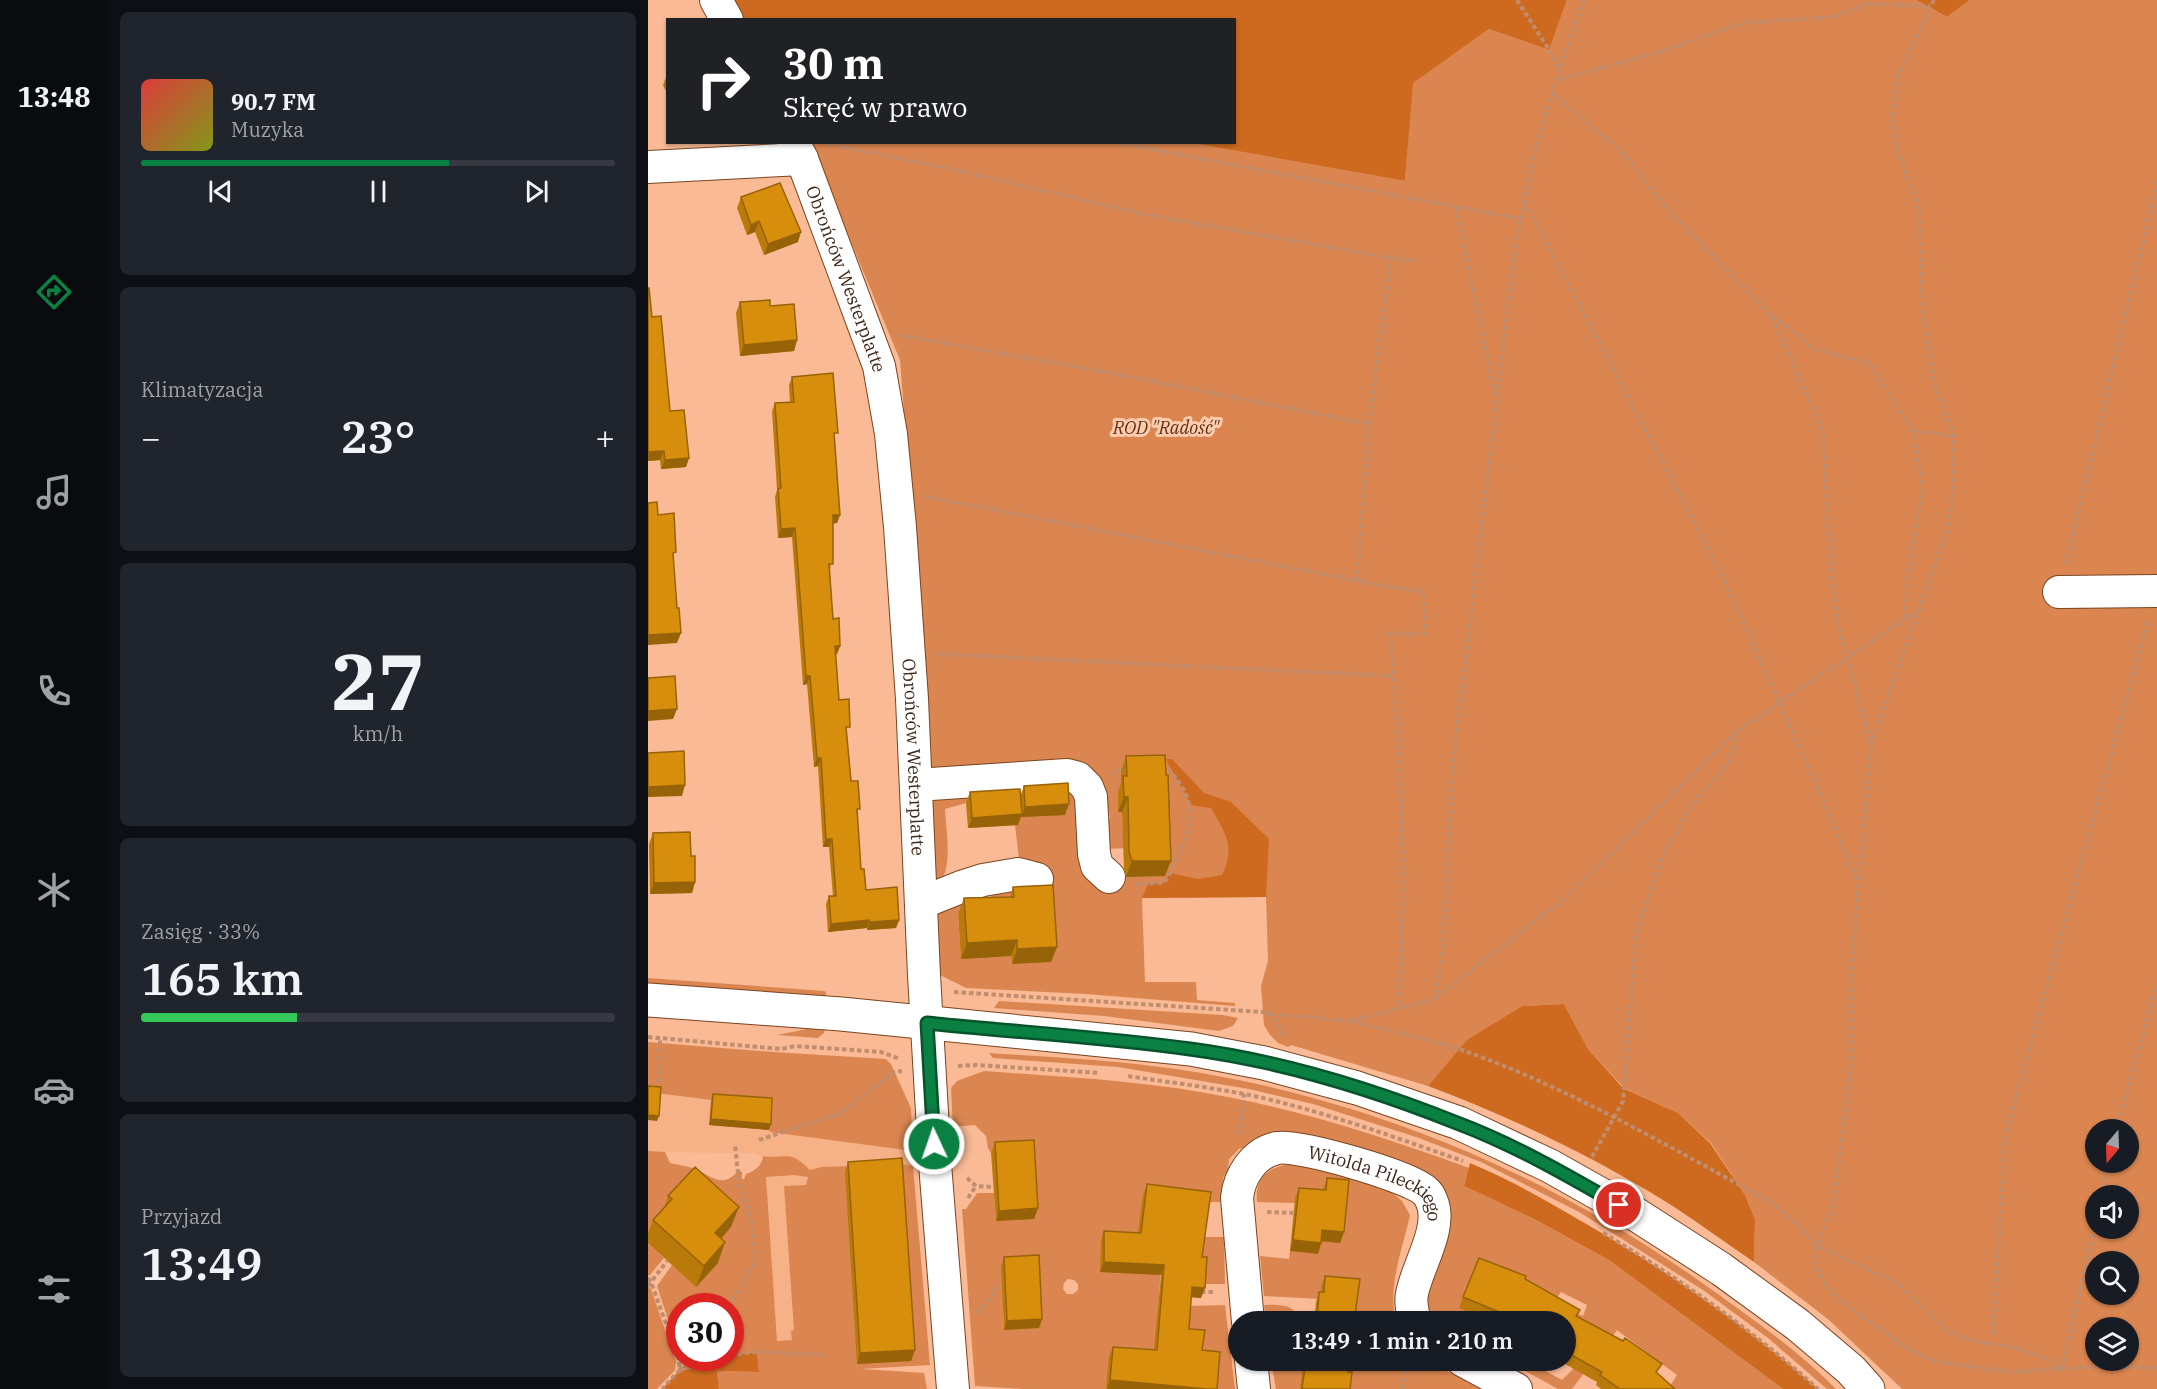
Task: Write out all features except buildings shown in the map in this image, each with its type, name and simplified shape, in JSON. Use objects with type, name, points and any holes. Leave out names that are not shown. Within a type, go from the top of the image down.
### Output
[{"type":"main road","points":[[648,1000],[927,1023],[1191,1049],[1264,1063],[1357,1088],[1459,1123],[1550,1166],[1637,1215],[1721,1269],[1798,1325],[1851,1370],[1868,1389]]},
{"type":"street","points":[[716,0],[726,18]]},
{"type":"street","points":[[648,167],[806,148]]},
{"type":"street","name":"Obrońców Westerplatte","points":[[806,148],[881,378],[891,434],[909,653],[935,1164],[953,1389]]},
{"type":"street","points":[[2059,592],[2156,591]]},
{"type":"street","points":[[916,786],[1067,775],[1077,778],[1089,792],[1109,863]]},
{"type":"street","points":[[921,903],[961,886],[983,880],[1018,874],[1037,879]]},
{"type":"street","name":"Witolda Pileckiego","points":[[1247,1311],[1236,1198],[1238,1185],[1242,1176],[1254,1162],[1277,1148],[1298,1149],[1403,1178],[1426,1191],[1433,1204],[1434,1217],[1431,1238],[1411,1296],[1413,1311]]},
{"type":"street","points":[[1252,1371],[1254,1389]]},
{"type":"street","points":[[1482,1371],[1516,1389]]},
{"type":"path","points":[[1517,0],[1560,68]]},
{"type":"path","points":[[1435,999],[1443,949],[1452,765],[1516,240],[1534,155],[1556,80],[1584,0]]},
{"type":"path","points":[[1934,0],[1898,76],[1892,117],[1899,152],[1919,208],[1923,312],[1935,386],[1954,436],[1953,492],[1948,528],[1871,744],[1851,973],[1851,1066],[1833,1206],[1817,1246],[1814,1262],[1823,1281],[1836,1297],[1904,1346],[1932,1361],[2011,1372],[2107,1366],[2157,1368]]},
{"type":"path","points":[[1556,80],[1662,51],[1743,23],[1832,16],[1866,4],[1930,6]]},
{"type":"path","points":[[1552,93],[1623,153],[1672,214],[1772,316],[1816,350],[1869,363],[1913,431],[1923,487],[1909,568],[1905,620]]},
{"type":"path","points":[[1123,144],[1521,219]]},
{"type":"path","points":[[806,148],[956,170],[1143,214],[1418,261]]},
{"type":"path","points":[[2059,592],[2157,182]]},
{"type":"path","points":[[1525,201],[1718,567],[1859,885]]},
{"type":"path","points":[[1456,207],[1497,401]]},
{"type":"path","points":[[1358,581],[1369,424],[1390,258]]},
{"type":"path","points":[[1772,316],[1823,431],[1830,575],[1839,627],[1871,744]]},
{"type":"path","points":[[866,329],[1105,372],[1369,424]]},
{"type":"path","points":[[1913,431],[1954,436]]},
{"type":"path","points":[[898,505],[928,497],[1424,592],[1425,634],[1390,633],[1403,805],[1402,964],[1399,1008]]},
{"type":"path","points":[[1993,1334],[2005,1136],[2156,591]]},
{"type":"path","points":[[1349,1021],[1435,999],[1566,897],[1737,731],[1919,610]]},
{"type":"path","points":[[909,653],[1394,676]]},
{"type":"path","points":[[1591,1158],[1623,1101],[1636,934],[1664,853],[1692,805],[1730,761],[1737,731]]},
{"type":"path","points":[[1109,863],[1120,883],[1163,883],[1168,878],[1190,827],[1190,805],[1185,790],[1171,771],[1158,766]]},
{"type":"path","points":[[1089,792],[1104,785],[1115,771],[1132,767]]},
{"type":"path","points":[[2119,1119],[2157,983]]},
{"type":"path","points":[[952,992],[1263,1012]]},
{"type":"path","points":[[1271,1014],[1349,1021],[1459,1049],[1502,1065],[1614,1117],[1769,1201],[1794,1221],[1817,1246],[1899,1284],[1949,1332],[1979,1342],[2012,1347],[2051,1360],[2062,1370]]},
{"type":"path","points":[[648,1037],[781,1049],[795,1046],[881,1052],[907,1062]]},
{"type":"path","points":[[660,1038],[660,1092]]},
{"type":"path","points":[[954,1065],[1021,1068]]},
{"type":"path","points":[[759,1140],[840,1113],[894,1072],[904,1071]]},
{"type":"path","points":[[1240,1126],[1244,1094]]},
{"type":"path","points":[[735,1144],[739,1184],[751,1217],[756,1261],[737,1293]]},
{"type":"path","points":[[964,1171],[968,1179],[976,1186],[993,1187]]},
{"type":"path","points":[[1257,1212],[1293,1213]]},
{"type":"path","points":[[2062,1370],[2092,1239]]},
{"type":"path","points":[[666,1326],[649,1282],[667,1261]]},
{"type":"path","points":[[974,1316],[991,1298],[994,1289],[1002,1288]]},
{"type":"path","points":[[744,1353],[827,1355]]},
{"type":"path","points":[[662,1389],[679,1371]]},
{"type":"path","points":[[1402,1389],[1406,1371]]},
{"type":"shaded area","points":[[723,0],[1567,0],[1549,50],[1489,29],[1413,83],[1405,181],[1198,144],[1236,144],[1236,18],[734,18]]},
{"type":"shaded area","points":[[1916,0],[1970,0],[1947,17]]},
{"type":"shaded area","points":[[1166,759],[1172,759],[1204,793],[1231,802],[1269,839],[1266,897],[1142,898],[1148,884],[1163,883],[1170,873],[1198,879],[1222,875],[1228,856],[1227,840],[1211,808],[1190,805]]},
{"type":"shaded area","points":[[1564,1004],[1588,1049],[1623,1088],[1678,1113],[1710,1143],[1745,1195],[1755,1219],[1754,1262],[1675,1207],[1607,1167],[1489,1110],[1428,1086],[1467,1040],[1522,1006]]},
{"type":"shaded area","points":[[648,1092],[711,1100],[770,1103],[770,1132],[913,1151],[913,1166],[902,1164],[810,1170],[804,1193],[820,1331],[777,1353],[765,1157],[753,1153],[648,1152]]},
{"type":"shaded area","points":[[1470,1163],[1544,1200],[1648,1262],[1707,1301],[1764,1343],[1818,1389],[1783,1389],[1609,1260],[1536,1220],[1464,1186]]},
{"type":"shaded area","points":[[757,1352],[759,1372],[717,1371],[744,1371],[744,1354]]},
{"type":"shaded area","points":[[679,1371],[717,1371],[719,1389],[662,1389]]},
{"type":"green space","name":"ROD \"Radość\"","points":[[1567,0],[1916,0],[1947,17],[1970,0],[2157,0],[2157,1389],[1902,1389],[1829,1320],[1754,1262],[1755,1219],[1745,1195],[1711,1143],[1678,1113],[1624,1088],[1588,1049],[1564,1004],[1522,1006],[1468,1040],[1428,1086],[1278,1043],[1264,1025],[1261,986],[1268,961],[1266,897],[1142,898],[1145,982],[1196,982],[1197,1000],[1235,1003],[1235,1006],[1085,994],[966,988],[940,975],[934,913],[943,905],[958,900],[976,899],[979,913],[958,914],[961,958],[1011,956],[1012,964],[1051,962],[1047,901],[1008,903],[1008,911],[991,912],[991,897],[995,893],[1009,886],[1032,886],[1041,876],[1020,867],[1015,825],[1018,825],[1016,799],[966,803],[945,809],[947,863],[941,882],[934,889],[930,800],[1044,778],[1058,779],[1076,791],[1083,805],[1086,866],[1124,877],[1165,876],[1164,846],[1153,846],[1153,830],[1163,830],[1163,811],[1167,810],[1166,791],[1160,791],[1159,770],[1121,772],[1118,812],[1122,812],[1123,832],[1129,832],[1129,848],[1105,849],[1100,843],[1099,824],[1110,818],[1108,808],[1092,777],[1078,771],[928,781],[927,769],[932,768],[900,360],[810,144],[1198,144],[1405,181],[1412,83],[1489,29],[1549,50]]},
{"type":"green space","points":[[648,978],[824,991],[826,997],[648,984]]},
{"type":"green space","points":[[999,1001],[1223,1015],[1238,1018],[1233,1026],[1219,1031],[1104,1016],[994,1008]]},
{"type":"green space","points":[[822,1026],[825,1029],[824,1033],[818,1038],[777,1035]]},
{"type":"green space","points":[[648,1042],[886,1059],[891,1064],[911,1108],[913,1151],[770,1132],[769,1129],[711,1100],[648,1092]]},
{"type":"green space","points":[[989,1053],[1129,1063],[1247,1082],[1318,1099],[1455,1146],[1521,1176],[1586,1210],[1648,1247],[1774,1335],[1836,1389],[1827,1389],[1768,1338],[1703,1290],[1579,1212],[1481,1162],[1419,1138],[1313,1104],[1249,1089],[1118,1067],[993,1058]]},
{"type":"green space","points":[[984,1071],[1171,1087],[1263,1104],[1323,1120],[1469,1168],[1464,1186],[1536,1220],[1609,1260],[1783,1389],[1668,1389],[1677,1375],[1617,1330],[1572,1389],[1558,1389],[1525,1371],[1545,1371],[1562,1380],[1571,1371],[1576,1371],[1576,1363],[1590,1336],[1576,1313],[1583,1316],[1587,1305],[1561,1292],[1551,1307],[1534,1311],[1430,1311],[1426,1301],[1445,1203],[1292,1134],[1239,1149],[1229,1159],[1227,1184],[1224,1174],[1220,1202],[1207,1202],[1202,1237],[1224,1237],[1225,1284],[1202,1284],[1161,1265],[1158,1313],[1187,1306],[1225,1305],[1228,1330],[1228,1371],[1233,1371],[1235,1389],[1024,1389],[975,1386],[962,1209],[966,1209],[977,1193],[994,1193],[996,1221],[1029,1150],[991,1153],[986,1136],[975,1125],[953,1127],[951,1088],[957,1081]],"holes":[[[1068,1279],[1078,1284],[1078,1290],[1073,1294],[1067,1294],[1063,1289],[1064,1283]],[[1037,1311],[1038,1328],[1004,1330],[1003,1313]]]},
{"type":"green space","points":[[648,1151],[665,1152],[670,1163],[692,1168],[718,1180],[728,1179],[739,1170],[744,1179],[746,1174],[760,1165],[763,1156],[792,1157],[810,1170],[822,1167],[902,1164],[913,1166],[930,1365],[861,1369],[924,1373],[927,1389],[719,1389],[717,1371],[759,1372],[757,1352],[744,1354],[744,1293],[666,1293],[666,1313],[657,1286],[672,1265],[696,1286],[648,1237]],"holes":[[[794,1175],[808,1177],[806,1185],[784,1186],[794,1330],[791,1331],[792,1340],[777,1341],[766,1177]]]},
{"type":"green space","points":[[1296,1163],[1387,1188],[1402,1201],[1410,1215],[1395,1281],[1394,1311],[1338,1311],[1320,1299],[1264,1296],[1260,1256],[1289,1259],[1290,1251],[1317,1254],[1322,1201],[1296,1198],[1295,1203],[1257,1202],[1258,1185],[1262,1178],[1279,1166]]},
{"type":"green space","points":[[648,1243],[664,1258],[649,1276],[648,1275]]},
{"type":"green space","points":[[648,1286],[666,1333],[666,1371],[674,1371],[657,1389],[648,1389]]},
{"type":"green space","points":[[1264,1305],[1281,1305],[1295,1311],[1265,1311]]},
{"type":"green space","points":[[1273,1371],[1447,1371],[1482,1389],[1276,1389]]},
{"type":"route","points":[[934,1144],[927,1023],[1191,1049],[1264,1063],[1357,1088],[1459,1123],[1550,1166],[1619,1205]]}]
